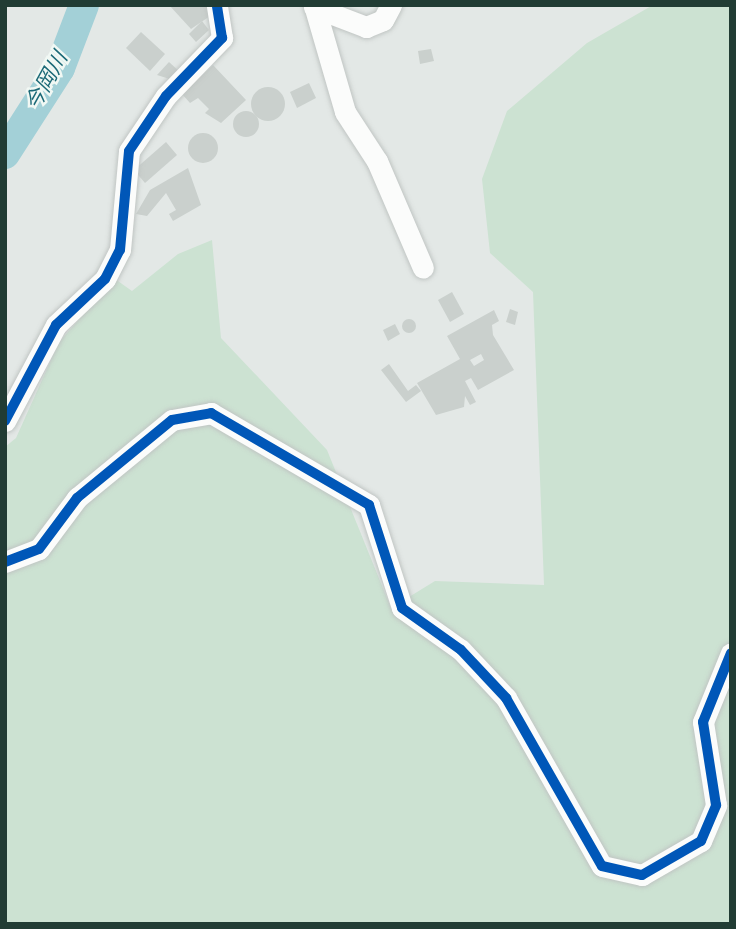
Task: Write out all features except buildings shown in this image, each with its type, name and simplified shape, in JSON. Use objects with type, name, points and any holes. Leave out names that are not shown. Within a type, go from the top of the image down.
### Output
[{"type":"street","points":[[5,421],[56,325],[105,279],[120,250],[129,151],[166,96],[222,38],[217,5]]},
{"type":"street","points":[[314,6],[366,27],[383,20],[391,5]]},
{"type":"street","points":[[314,6],[345,112],[377,161],[423,268]]},
{"type":"street","points":[[5,562],[39,549],[77,498],[172,420],[211,413],[369,505],[402,608],[461,650],[506,698],[602,866],[642,875],[701,841],[716,805],[703,723],[731,653]]},
{"type":"green space","points":[[653,5],[731,5],[731,924],[5,924],[5,447],[16,438],[59,342],[115,279],[132,291],[178,254],[212,240],[221,338],[327,450],[391,608],[435,581],[544,585],[533,292],[490,253],[482,179],[507,111],[587,43]]},
{"type":"waterway","name":"今岡川","points":[[5,154],[60,68],[84,5]]},
{"type":"cycle path","points":[[5,421],[56,325],[105,279],[120,250],[129,151],[166,96],[222,38],[217,5]]},
{"type":"cycle path","points":[[5,562],[39,549],[77,498],[172,420],[211,413],[369,505],[402,608],[461,650],[506,698],[602,866],[642,875],[701,841],[716,805],[703,722],[731,653]]}]
